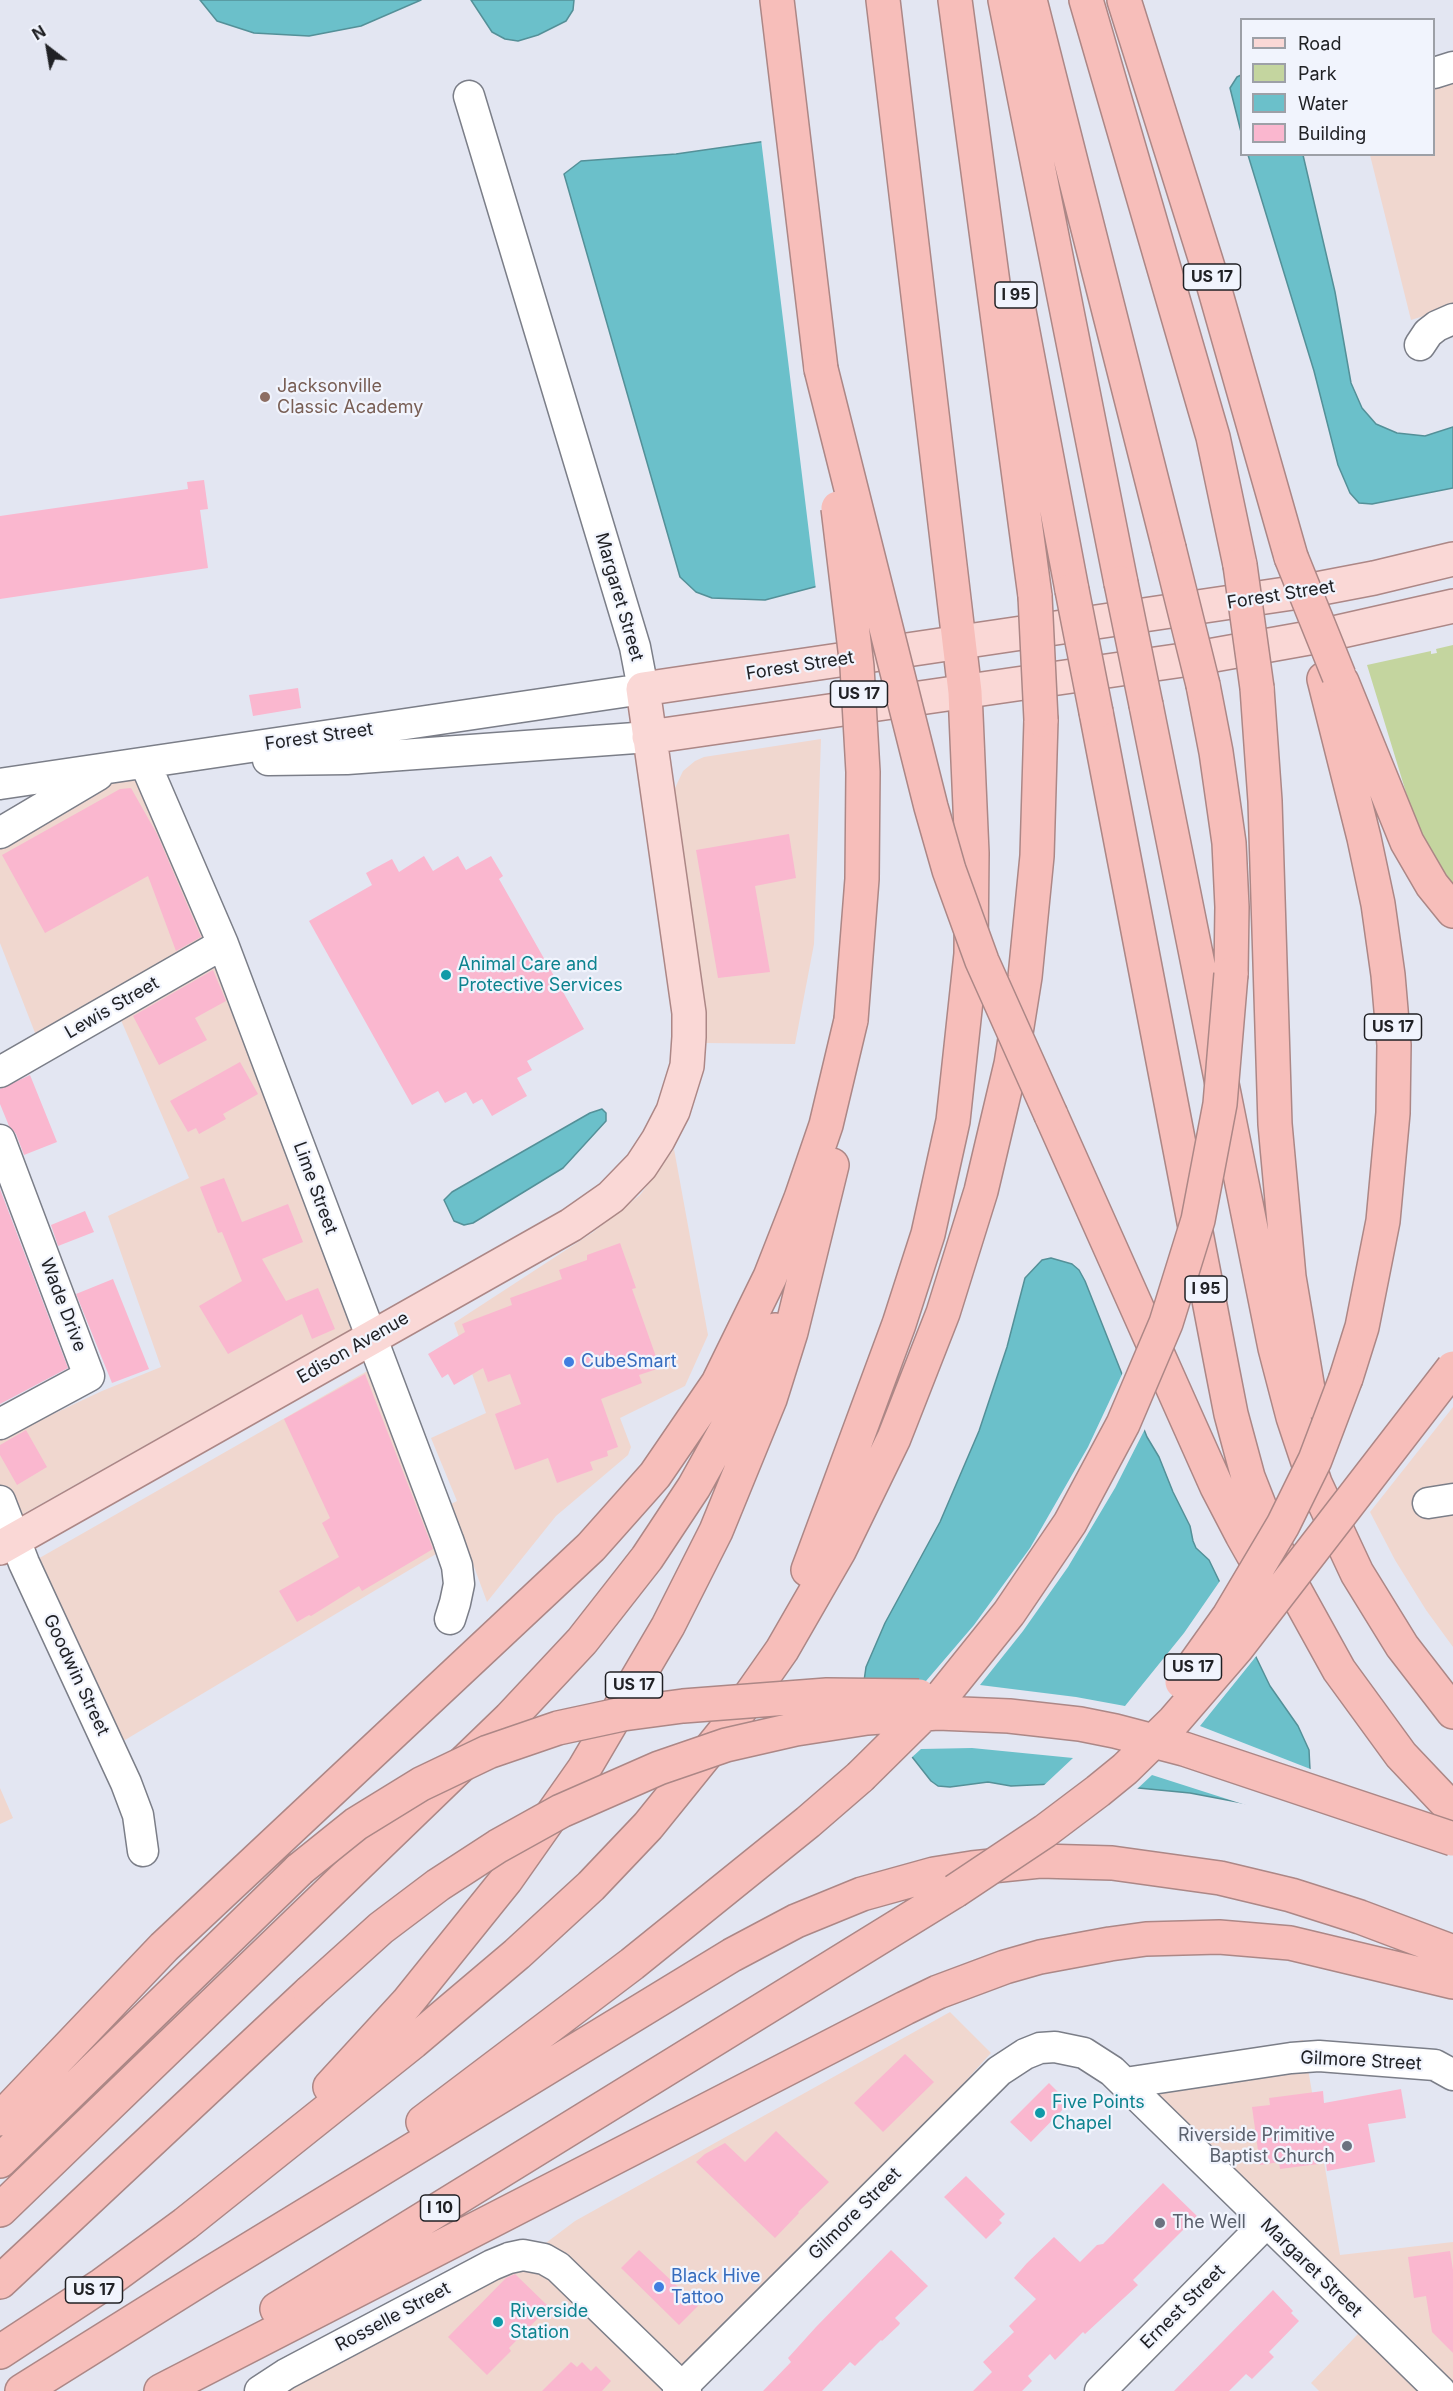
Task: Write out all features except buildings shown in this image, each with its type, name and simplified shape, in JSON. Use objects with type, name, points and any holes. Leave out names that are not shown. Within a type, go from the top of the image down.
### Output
[{"type":"highway","name":"US 17","points":[[0,2352],[102,2285],[185,2224],[288,2129],[349,2068],[442,1962],[506,1880],[584,1769],[668,1626],[730,1498],[781,1366],[817,1229],[838,1130],[851,1020],[862,879],[862,739],[855,644],[777,0]]},
{"type":"highway","points":[[728,1726],[778,1638],[819,1543],[902,1314],[938,1193],[953,1122],[971,954],[972,844],[965,692],[883,0]]},
{"type":"highway","points":[[185,2224],[421,2036],[546,1929],[648,1826],[728,1726],[787,1642],[859,1513],[911,1399],[960,1263],[999,1118],[1023,987],[1038,844],[1041,720],[1035,596],[957,0]]},
{"type":"highway","name":"I 95","points":[[957,0],[1222,1373],[1239,1443],[1262,1516],[1287,1576],[1339,1670],[1401,1755],[1453,1810]]},
{"type":"highway","name":"I 95","points":[[1005,0],[1283,1383],[1300,1441],[1339,1537],[1370,1595],[1402,1646],[1453,1712]]},
{"type":"highway","points":[[209,2274],[385,2150],[624,1969],[799,1830],[919,1721],[963,1672],[1031,1584],[1070,1523],[1107,1458],[1152,1358],[1178,1289],[1198,1220],[1213,1144],[1225,1055],[1232,974],[1231,875],[1226,814],[1212,731],[1194,650],[1030,0]]},
{"type":"highway","points":[[1086,0],[1208,417],[1240,565],[1257,688],[1266,812],[1272,1094],[1291,1288],[1303,1370],[1316,1429],[1345,1528],[1370,1595]]},
{"type":"highway","name":"US 17","points":[[955,1891],[1011,1851],[1067,1806],[1118,1756],[1188,1675],[1248,1586],[1283,1526],[1315,1460],[1362,1328],[1383,1221],[1393,1122],[1394,1045],[1388,975],[1378,904],[1331,677],[1291,557],[1212,280],[1124,0]]},
{"type":"highway","points":[[821,369],[931,807],[949,870],[982,961],[1218,1487],[1246,1543],[1267,1581],[1301,1631],[1379,1727]]},
{"type":"highway","points":[[1331,677],[1407,842],[1432,885],[1453,911]]},
{"type":"highway","points":[[0,2119],[164,1947],[583,1554],[624,1512],[655,1475],[718,1383],[770,1277],[826,1125],[851,1020]]},
{"type":"highway","points":[[0,2210],[510,1718],[559,1668],[604,1615],[675,1518],[712,1457],[775,1329],[817,1229]]},
{"type":"highway","points":[[955,1891],[1045,1831],[1089,1797],[1125,1768],[1174,1721],[1237,1648],[1453,1368]]},
{"type":"highway","points":[[0,2162],[300,1869],[336,1839],[398,1797],[458,1765],[535,1735],[623,1714],[683,1706],[827,1695],[927,1696],[982,1703],[1184,1749],[1453,1839]]},
{"type":"highway","points":[[0,2282],[381,1928],[468,1865],[561,1811],[659,1768],[726,1745],[867,1718],[938,1713],[1080,1724]]},
{"type":"highway","points":[[22,2391],[209,2274],[763,1937],[829,1906],[897,1884],[972,1868],[1040,1861],[1149,1867],[1220,1878],[1291,1895],[1360,1917],[1453,1952]]},
{"type":"highway","name":"I 10","points":[[144,2391],[955,1891]]},
{"type":"highway","points":[[160,2391],[905,2008],[938,1992],[1005,1967],[1040,1957],[1110,1944],[1146,1939],[1218,1937],[1290,1943],[1453,1982]]},
{"type":"main road","name":"Forest Street","points":[[644,689],[1306,591],[1453,559]]},
{"type":"main road","name":"Forest Street","points":[[649,737],[965,692],[1282,643],[1453,606]]},
{"type":"main road","name":"Margaret Street","points":[[644,689],[689,1013],[687,1066],[673,1112]]},
{"type":"main road","name":"Edison Avenue","points":[[7,1544],[571,1225],[602,1205],[627,1182],[640,1166],[658,1140],[673,1112]]},
{"type":"street","points":[[1435,73],[1453,67]]},
{"type":"street","name":"Margaret Street","points":[[469,96],[635,647],[644,689]]},
{"type":"street","points":[[1420,345],[1428,333],[1437,326],[1453,320]]},
{"type":"street","name":"Forest Street","points":[[0,784],[644,689]]},
{"type":"street","name":"Forest Street","points":[[145,763],[347,759],[649,737]]},
{"type":"street","name":"Lime Street","points":[[145,763],[223,944],[457,1566],[458,1594],[450,1619]]},
{"type":"street","points":[[0,833],[111,767]]},
{"type":"street","name":"Lewis Street","points":[[0,1072],[223,944]]},
{"type":"street","name":"Wade Drive","points":[[0,1140],[89,1376],[0,1424]]},
{"type":"street","name":"Goodwin Street","points":[[0,1501],[7,1544],[129,1790],[138,1815],[144,1851]]},
{"type":"street","name":"Margaret Street","points":[[1040,2048],[1070,2048],[1084,2053],[1112,2071],[1440,2391]]},
{"type":"street","name":"Gilmore Street","points":[[682,2390],[999,2071],[1012,2061],[1040,2048]]},
{"type":"street","name":"Gilmore Street","points":[[1125,2083],[1291,2058],[1319,2056],[1435,2065],[1453,2075]]},
{"type":"street","name":"Ernest Street","points":[[1100,2391],[1266,2223]]},
{"type":"street","name":"Rosselle Street","points":[[260,2391],[286,2374],[500,2261],[516,2256],[531,2255],[558,2267],[682,2390]]},
{"type":"shaded area","points":[[1453,81],[1453,307],[1411,320],[1370,156],[1435,156],[1435,87]]},
{"type":"shaded area","points":[[821,739],[814,944],[795,1044],[705,1043],[703,991],[674,802],[675,788],[683,771],[704,757]]},
{"type":"shaded area","points":[[144,779],[357,1326],[0,1527],[0,1439],[102,1391],[161,1367],[108,1216],[189,1178],[111,997],[37,1038],[0,943],[0,823],[52,790]]},
{"type":"shaded area","points":[[674,1149],[708,1335],[685,1386],[620,1418],[631,1447],[628,1455],[556,1516],[487,1602],[451,1504],[457,1501],[431,1438],[486,1413],[454,1323],[592,1233],[640,1195]]},
{"type":"shaded area","points":[[369,1370],[441,1551],[120,1743],[36,1560]]},
{"type":"shaded area","points":[[1453,1407],[1453,1647],[1426,1610],[1395,1560],[1370,1512]]},
{"type":"shaded area","points":[[0,1788],[13,1818],[0,1824]]},
{"type":"shaded area","points":[[950,2012],[991,2053],[953,2095],[660,2391],[285,2391],[510,2270],[575,2221]]},
{"type":"shaded area","points":[[1303,2040],[1340,2255],[1453,2242],[1453,2391],[1319,2391],[1311,2383],[1378,2313],[1127,2072]]},
{"type":"green space","points":[[1453,645],[1453,887],[1428,851],[1412,812],[1367,665],[1431,651],[1431,654],[1437,653],[1436,649]]},
{"type":"water","points":[[200,0],[421,0],[361,26],[309,36],[254,33],[217,21]]},
{"type":"water","points":[[471,0],[574,0],[573,10],[566,21],[538,35],[518,41],[505,39],[492,32]]},
{"type":"water","points":[[1240,76],[1240,128],[1230,88]]},
{"type":"water","points":[[788,138],[818,586],[765,600],[712,598],[696,592],[680,577],[564,174],[581,161],[676,154]]},
{"type":"water","points":[[1248,156],[1303,156],[1335,292],[1351,383],[1362,408],[1376,424],[1397,433],[1425,436],[1453,427],[1453,488],[1372,504],[1359,503],[1350,493],[1338,465],[1314,371]]},
{"type":"water","points":[[602,1109],[606,1113],[606,1121],[563,1168],[473,1223],[464,1225],[454,1221],[444,1200],[452,1192],[590,1113]]},
{"type":"water","points":[[1051,1258],[1072,1264],[1079,1270],[1085,1281],[1147,1437],[1159,1457],[1190,1526],[1196,1548],[1209,1560],[1270,1686],[1298,1726],[1309,1750],[1310,1770],[1248,1804],[1190,1793],[1128,1787],[1053,1784],[1011,1786],[988,1782],[950,1787],[938,1786],[931,1781],[909,1753],[863,1688],[866,1667],[885,1623],[940,1522],[979,1431],[1007,1347],[1025,1278],[1042,1260]]},
{"type":"pier","points":[[788,135],[850,535],[837,575],[816,590],[761,139]]},
{"type":"pier","points":[[1124,1370],[1146,1427],[1115,1488],[1068,1567],[1023,1631],[980,1685],[1076,1697],[1125,1706],[1184,1633],[1222,1578],[1258,1654],[1200,1726],[1313,1770],[1309,1782],[1290,1800],[1277,1805],[1252,1807],[1152,1775],[1135,1791],[1079,1787],[1041,1788],[1073,1758],[972,1748],[921,1749],[910,1759],[887,1738],[910,1681],[926,1681],[974,1625],[1030,1548],[1088,1447]]},
{"type":"place","name":"Jacksonville Classic Academy","points":[[265,397]]},
{"type":"place","name":"Animal Care and Protective Services","points":[[446,975]]},
{"type":"place","name":"CubeSmart","points":[[569,1362]]},
{"type":"place","name":"Five Points Chapel","points":[[1040,2113]]},
{"type":"place","name":"Riverside Primitive Baptist Church","points":[[1347,2146]]},
{"type":"place","name":"The Well","points":[[1160,2223]]},
{"type":"place","name":"Black Hive Tattoo","points":[[659,2287]]},
{"type":"place","name":"Riverside Station","points":[[498,2322]]}]
